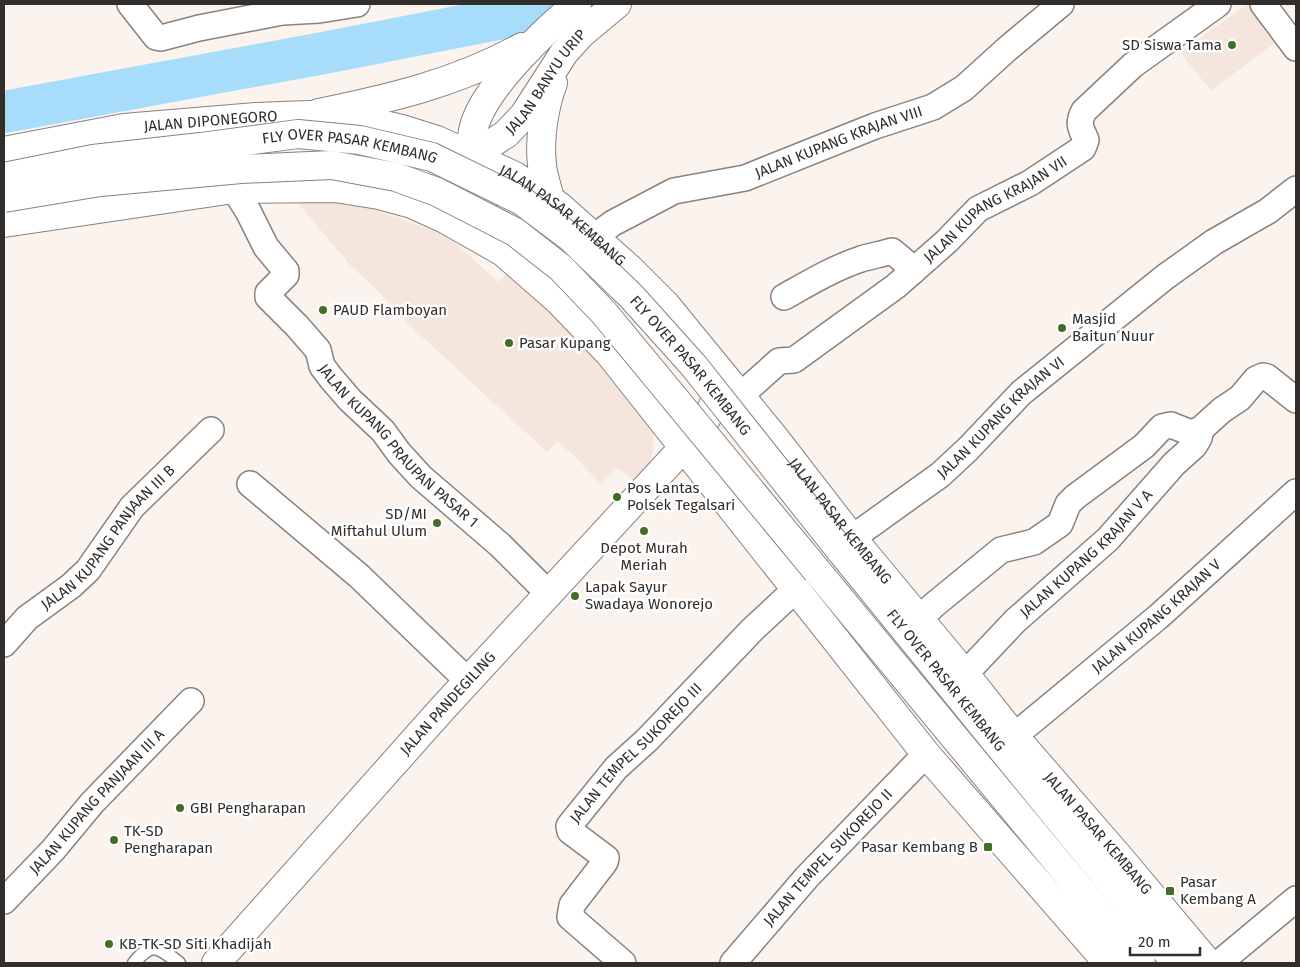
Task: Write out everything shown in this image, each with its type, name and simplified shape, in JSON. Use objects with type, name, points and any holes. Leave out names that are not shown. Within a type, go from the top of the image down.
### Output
[{"type":"main road","name":"JALAN BANYU URIP","points":[[498,242],[475,189],[472,172],[472,136],[481,110],[491,93],[554,20],[617,4]]},
{"type":"main road","name":"JALAN BANYU URIP","points":[[379,195],[472,156],[506,134],[524,115],[589,10]]},
{"type":"main road","points":[[309,115],[384,100],[430,87],[491,64],[554,20]]},
{"type":"main road","points":[[555,203],[542,165],[542,137],[548,98],[564,53]]},
{"type":"main road","name":"JALAN DIPONEGORO","points":[[4,151],[124,128],[256,117],[309,115],[364,120],[402,129],[438,140],[472,156]]},
{"type":"main road","points":[[124,128],[152,137],[158,142],[163,154],[164,177],[160,187],[154,195],[139,204]]},
{"type":"main road","name":"FLY OVER PASAR KEMBANG","points":[[4,177],[94,159],[298,134],[360,140],[432,157],[522,201],[570,237],[632,297],[694,366],[840,550],[1174,961]]},
{"type":"main road","name":"JALAN PASAR KEMBANG","points":[[472,156],[515,176],[555,203],[630,269],[666,305],[852,538],[1014,736],[1208,963]]},
{"type":"main road","name":"FLY OVER PASAR KEMBANG","points":[[4,198],[100,182],[241,169],[332,165],[396,177],[437,192],[515,232],[561,268],[604,313],[1141,963]]},
{"type":"main road","points":[[4,223],[234,189],[335,188],[379,195],[412,204],[498,242],[609,353],[646,397],[683,448],[926,754],[1108,963]]},
{"type":"main road","points":[[498,242],[494,215],[502,201],[515,193],[531,195],[555,203]]},
{"type":"main road","name":"JALAN PASAR KEMBANG","points":[[683,448],[709,416],[713,407],[716,386],[706,353]]},
{"type":"main road","name":"JALAN PANDEGILING","points":[[216,963],[468,681],[683,448]]},
{"type":"main road","points":[[750,532],[754,519],[770,498],[781,490],[795,484],[809,482]]},
{"type":"street","points":[[130,4],[158,38],[288,8],[319,10],[356,4]]},
{"type":"street","name":"JALAN KUPANG KRAJAN VIII","points":[[594,237],[613,223],[674,191],[745,178],[875,126],[933,107],[970,82],[1061,4]]},
{"type":"street","name":"JALAN KUPANG KRAJAN VII","points":[[740,396],[779,361],[794,360],[896,286],[978,209],[1030,183],[1083,148],[1086,140],[1079,120],[1084,112],[1133,65],[1218,4]]},
{"type":"street","points":[[1263,4],[1296,48]]},
{"type":"street","name":"JALAN KUPANG PRAUPAN PASAR 1","points":[[234,189],[248,211],[266,247],[287,273],[268,293],[268,297],[318,350],[322,366],[331,378],[350,400],[383,431],[399,453],[421,477],[500,546],[549,594]]},
{"type":"street","name":"JALAN KUPANG KRAJAN VI","points":[[852,538],[940,474],[968,449],[1021,393],[1165,277],[1214,242],[1268,211],[1296,189]]},
{"type":"street","points":[[784,298],[838,268],[860,259],[892,251],[904,261],[912,272]]},
{"type":"street","name":"JALAN KUPANG KRAJAN V A","points":[[965,674],[1014,621],[1108,539],[1174,464],[1194,446],[1199,438],[1201,429],[1222,410],[1240,398],[1256,379],[1263,376],[1267,377],[1296,400]]},
{"type":"street","points":[[919,619],[1001,550],[1034,542],[1060,524],[1068,504],[1074,497],[1144,446],[1162,427],[1172,425],[1191,433],[1201,429]]},
{"type":"street","name":"JALAN KUPANG PANJAAN III B","points":[[4,644],[27,618],[88,570],[132,507],[211,430]]},
{"type":"street","points":[[250,484],[359,576],[468,681]]},
{"type":"street","name":"JALAN KUPANG KRAJAN V","points":[[1014,736],[1158,616],[1296,492]]},
{"type":"street","name":"JALAN TEMPEL SUKOREJO III","points":[[622,963],[570,917],[572,905],[605,862],[606,858],[570,831],[569,826],[616,768],[647,740],[752,630],[796,589]]},
{"type":"street","name":"JALAN KUPANG PANJAAN III A","points":[[4,901],[53,850],[92,803],[191,701]]},
{"type":"street","name":"JALAN TEMPEL SUKOREJO II","points":[[733,963],[808,877],[926,754]]},
{"type":"street","points":[[1219,963],[1296,899]]},
{"type":"lane","points":[[134,963],[144,951],[157,948],[180,963]]},
{"type":"shaded area","name":"SD Siswa Tama","points":[[1248,4],[1258,4],[1283,37],[1211,91],[1180,52]]},
{"type":"shaded area","name":"Pasar Kupang","points":[[344,193],[378,211],[448,236],[498,282],[509,271],[575,327],[654,424],[653,451],[646,474],[639,485],[617,468],[601,484],[558,442],[547,452],[406,322],[378,291],[351,266],[296,201]]},
{"type":"waterway","points":[[4,112],[508,17],[535,4]]},
{"type":"place","name":"SD Siswa Tama","points":[[1232,45]]},
{"type":"place","name":"PAUD Flamboyan","points":[[323,310]]},
{"type":"place","name":"Masjid Baitun Nuur","points":[[1062,328]]},
{"type":"place","name":"Pasar Kupang","points":[[509,343]]},
{"type":"place","name":"Pos Lantas Polsek Tegalsari","points":[[617,497]]},
{"type":"place","name":"SD/MI Miftahul Ulum","points":[[437,523]]},
{"type":"place","name":"Depot Murah Meriah","points":[[644,531]]},
{"type":"place","name":"Lapak Sayur Swadaya Wonorejo","points":[[575,596]]},
{"type":"place","name":"GBI Pengharapan","points":[[180,808]]},
{"type":"place","name":"TK-SD Pengharapan","points":[[114,840]]},
{"type":"place","name":"Pasar Kembang B","points":[[988,847]]},
{"type":"place","name":"Pasar Kembang A","points":[[1170,891]]},
{"type":"place","name":"KB-TK-SD Siti Khadijah","points":[[109,944]]}]
